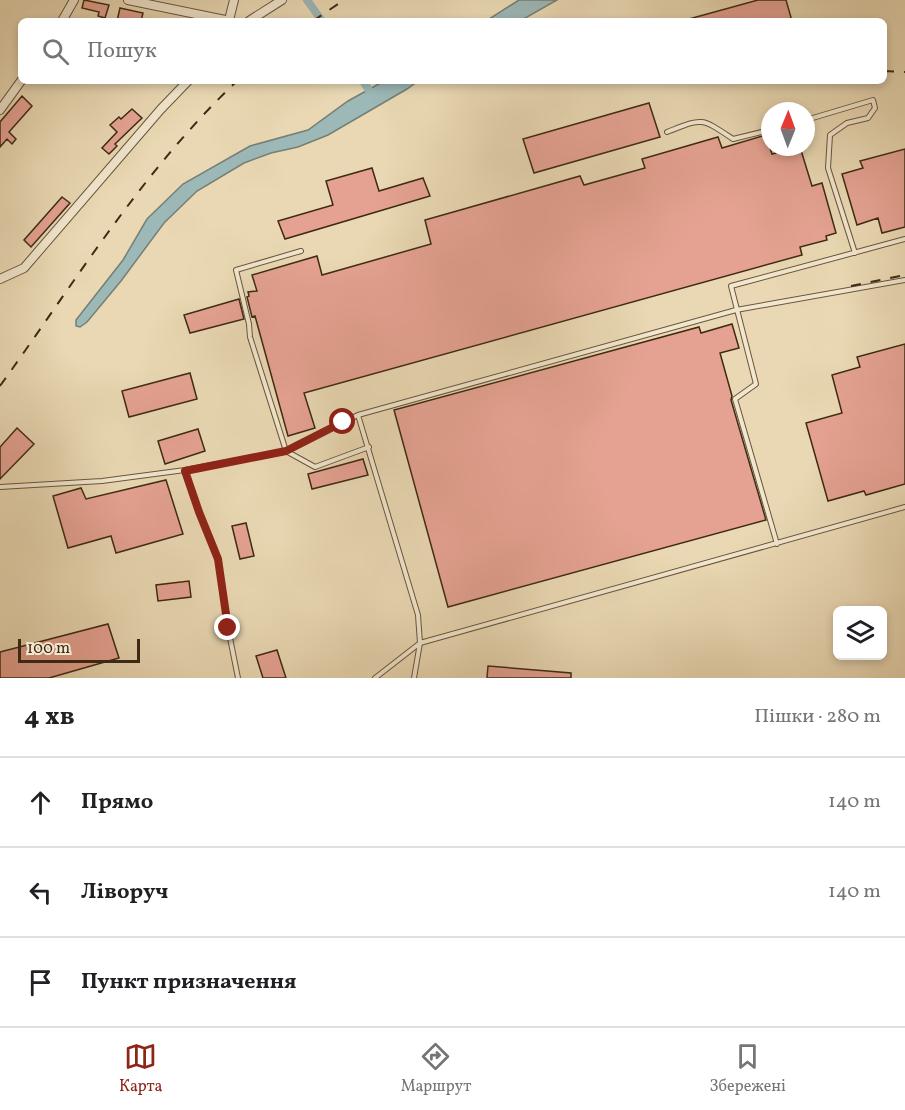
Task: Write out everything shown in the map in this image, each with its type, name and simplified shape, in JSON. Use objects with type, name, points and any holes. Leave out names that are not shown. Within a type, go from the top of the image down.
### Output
[{"type":"street","points":[[64,18],[74,0]]},
{"type":"street","points":[[128,0],[215,18]]},
{"type":"street","points":[[230,18],[234,0]]},
{"type":"street","points":[[254,18],[282,0]]},
{"type":"street","points":[[0,110],[19,84]]},
{"type":"street","points":[[0,279],[24,268],[160,109],[185,84]]},
{"type":"street","points":[[0,95],[7,102]]},
{"type":"lane","points":[[815,117],[873,100],[875,108],[868,118],[847,123],[830,135],[828,168],[855,253]]},
{"type":"lane","points":[[667,132],[698,120],[712,124],[733,139],[761,132]]},
{"type":"lane","points":[[777,544],[735,399],[756,384],[731,286],[905,239]]},
{"type":"lane","points":[[301,250],[236,270],[250,337],[286,451],[315,466],[369,447]]},
{"type":"lane","points":[[0,487],[102,481],[185,471],[286,451],[358,415],[736,310],[905,280]]},
{"type":"lane","points":[[358,415],[418,615],[420,643],[414,678]]},
{"type":"lane","points":[[185,471],[218,559],[238,678]]},
{"type":"lane","points":[[375,678],[420,643],[905,507]]},
{"type":"water","points":[[519,0],[557,0],[525,18],[491,18]]},
{"type":"water","points":[[379,84],[414,84],[328,135],[298,147],[271,153],[244,163],[197,191],[164,223],[87,322],[80,327],[76,326],[76,320],[123,260],[147,219],[183,184],[250,146],[308,130],[348,101]]},
{"type":"building","points":[[84,0],[109,5],[105,18],[98,16],[99,12],[82,8]]},
{"type":"building","points":[[758,0],[786,0],[791,18],[693,18]]},
{"type":"building","points":[[120,8],[143,13],[142,18],[118,18]]},
{"type":"building","points":[[22,96],[32,106],[9,132],[16,139],[12,144],[7,139],[0,147],[0,122]]},
{"type":"building","points":[[649,103],[660,137],[534,173],[523,139]]},
{"type":"building","points":[[132,109],[142,118],[115,144],[117,146],[109,154],[102,148],[117,132],[110,125]]},
{"type":"building","points":[[761,136],[761,156],[803,156],[812,186],[822,183],[836,233],[826,236],[827,240],[800,247],[802,255],[304,393],[315,428],[288,436],[255,316],[252,317],[247,297],[248,292],[257,291],[252,275],[317,256],[322,275],[431,244],[425,220],[580,176],[584,185],[645,168],[642,159],[718,137],[722,148]]},
{"type":"building","points":[[905,149],[905,227],[882,233],[878,218],[857,225],[842,174],[863,168],[860,161]]},
{"type":"building","points":[[372,168],[379,191],[423,178],[430,196],[285,239],[278,221],[333,205],[326,181]]},
{"type":"building","points":[[62,197],[70,203],[31,247],[24,240]]},
{"type":"building","points":[[239,299],[244,319],[190,333],[184,315]]},
{"type":"building","points":[[732,324],[739,348],[720,353],[732,396],[731,400],[766,520],[448,607],[394,410],[699,327],[701,333]]},
{"type":"building","points":[[905,344],[905,484],[866,495],[864,491],[828,501],[806,423],[842,413],[832,375],[860,367],[857,357]]},
{"type":"building","points":[[190,373],[197,399],[129,417],[122,391]]},
{"type":"building","points":[[17,428],[34,444],[0,479],[0,447]]},
{"type":"building","points":[[198,429],[205,451],[165,464],[158,441]]},
{"type":"building","points":[[363,459],[368,475],[312,489],[308,474]]},
{"type":"building","points":[[166,480],[183,534],[116,553],[111,536],[68,548],[53,496],[81,488],[86,499]]},
{"type":"building","points":[[246,523],[254,556],[240,559],[232,526]]},
{"type":"building","points":[[189,581],[191,597],[158,601],[156,585]]},
{"type":"building","points":[[108,624],[119,658],[49,678],[0,678],[0,652]]},
{"type":"building","points":[[277,650],[286,678],[263,678],[256,656]]},
{"type":"building","points":[[488,666],[571,673],[571,678],[487,678]]},
{"type":"waterway","points":[[307,0],[320,18]]},
{"type":"waterway","points":[[365,84],[374,98]]},
{"type":"railway","points":[[317,18],[344,0]]},
{"type":"railway","points":[[887,71],[905,72]]},
{"type":"railway","points":[[0,386],[140,189],[203,115],[234,84]]},
{"type":"railway","points":[[851,286],[905,275]]},
{"type":"route","points":[[228,628],[218,559],[185,471],[286,451],[343,422]]}]
